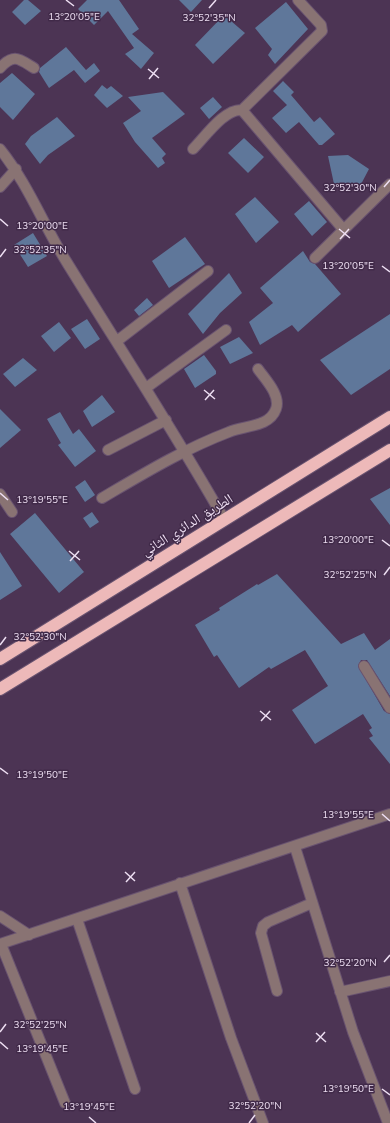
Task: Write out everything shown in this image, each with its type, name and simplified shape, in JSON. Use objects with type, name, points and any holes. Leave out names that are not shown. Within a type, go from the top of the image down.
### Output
[{"type":"highway","name":"الطريق الدائري الثاني","points":[[0,659],[224,519],[390,418]]},
{"type":"highway","points":[[0,689],[390,450]]},
{"type":"street","points":[[242,110],[322,32],[321,26],[298,0]]},
{"type":"street","points":[[0,68],[8,59],[17,58],[34,68]]},
{"type":"street","points":[[193,149],[227,113],[236,109],[242,110],[343,229]]},
{"type":"street","points":[[0,149],[16,169],[66,260],[186,452],[224,519]]},
{"type":"street","points":[[0,187],[16,169]]},
{"type":"street","points":[[315,258],[390,184]]},
{"type":"street","points":[[117,341],[208,271]]},
{"type":"street","points":[[146,388],[226,330]]},
{"type":"street","points":[[102,498],[220,435],[232,430],[256,426],[270,417],[276,410],[276,396],[258,368]]},
{"type":"street","points":[[108,450],[166,420]]},
{"type":"street","points":[[0,494],[12,512]]},
{"type":"street","points":[[364,666],[390,708]]},
{"type":"street","points":[[65,1103],[1,944],[390,814]]},
{"type":"street","points":[[295,847],[340,992],[388,1123]]},
{"type":"street","points":[[180,883],[231,1038],[263,1123]]},
{"type":"street","points":[[277,991],[260,933],[262,926],[268,922],[312,904]]},
{"type":"street","points":[[0,916],[29,935]]},
{"type":"street","points":[[77,919],[136,1089]]},
{"type":"street","points":[[340,992],[390,981]]},
{"type":"building","points":[[24,0],[28,0],[41,11],[25,25],[12,12]]},
{"type":"building","points":[[87,0],[119,0],[139,29],[132,34],[154,53],[141,69],[125,54],[134,48],[108,11],[94,25],[78,9]]},
{"type":"building","points":[[179,0],[202,0],[191,12]]},
{"type":"building","points":[[286,2],[308,29],[275,64],[268,55],[272,49],[255,28]]},
{"type":"building","points":[[224,15],[245,33],[213,64],[195,45]]},
{"type":"building","points":[[66,47],[86,70],[94,63],[100,71],[85,83],[74,70],[49,88],[39,72],[40,68]]},
{"type":"building","points":[[12,73],[35,94],[13,120],[0,107],[0,83]]},
{"type":"building","points":[[283,81],[294,92],[291,95],[314,122],[320,117],[335,134],[322,145],[319,145],[299,122],[286,133],[272,118],[287,105],[273,91]]},
{"type":"building","points":[[102,85],[107,89],[111,86],[123,96],[107,108],[94,95]]},
{"type":"building","points":[[163,92],[185,114],[152,138],[166,154],[162,158],[165,163],[158,168],[135,142],[123,123],[141,111],[128,97]]},
{"type":"building","points":[[213,97],[222,107],[209,119],[200,108]]},
{"type":"building","points":[[57,117],[75,136],[48,155],[40,164],[25,144],[31,136]]},
{"type":"building","points":[[244,138],[264,157],[248,173],[228,153]]},
{"type":"building","points":[[348,155],[369,169],[359,188],[334,184],[328,156]]},
{"type":"building","points":[[255,197],[279,222],[256,243],[235,214]]},
{"type":"building","points":[[309,201],[327,222],[312,236],[294,214]]},
{"type":"building","points":[[33,233],[47,256],[28,267],[14,245]]},
{"type":"building","points":[[185,237],[205,264],[169,288],[152,261]]},
{"type":"building","points":[[303,251],[310,262],[315,264],[341,294],[298,332],[292,325],[260,345],[249,322],[273,303],[260,288]]},
{"type":"building","points":[[229,273],[242,293],[220,313],[203,334],[188,314]]},
{"type":"building","points":[[147,298],[153,305],[139,316],[134,310]]},
{"type":"building","points":[[390,314],[390,369],[351,395],[320,360]]},
{"type":"building","points":[[87,319],[100,339],[85,349],[71,329]]},
{"type":"building","points":[[59,322],[71,338],[54,352],[41,336]]},
{"type":"building","points":[[239,337],[253,353],[230,364],[220,347]]},
{"type":"building","points":[[204,355],[216,371],[216,374],[195,388],[184,369]]},
{"type":"building","points":[[23,358],[37,370],[15,387],[3,374]]},
{"type":"building","points":[[102,395],[115,412],[92,427],[83,411]]},
{"type":"building","points":[[0,409],[21,430],[0,448]]},
{"type":"building","points":[[60,412],[73,434],[79,429],[96,451],[75,467],[58,445],[61,443],[47,419]]},
{"type":"building","points":[[85,480],[95,495],[85,502],[75,487]]},
{"type":"building","points":[[390,488],[390,525],[370,499]]},
{"type":"building","points":[[92,512],[99,522],[90,528],[83,518]]},
{"type":"building","points":[[35,513],[84,572],[59,593],[10,534]]},
{"type":"building","points":[[0,552],[22,586],[0,600]]},
{"type":"building","points":[[277,574],[341,644],[364,633],[375,650],[390,639],[390,696],[367,660],[361,660],[358,666],[384,711],[390,714],[390,764],[369,738],[373,736],[369,730],[372,728],[363,714],[315,744],[292,710],[328,686],[305,650],[271,669],[269,667],[239,688],[217,655],[214,657],[195,625],[220,610],[219,608],[257,584],[258,585]]}]
